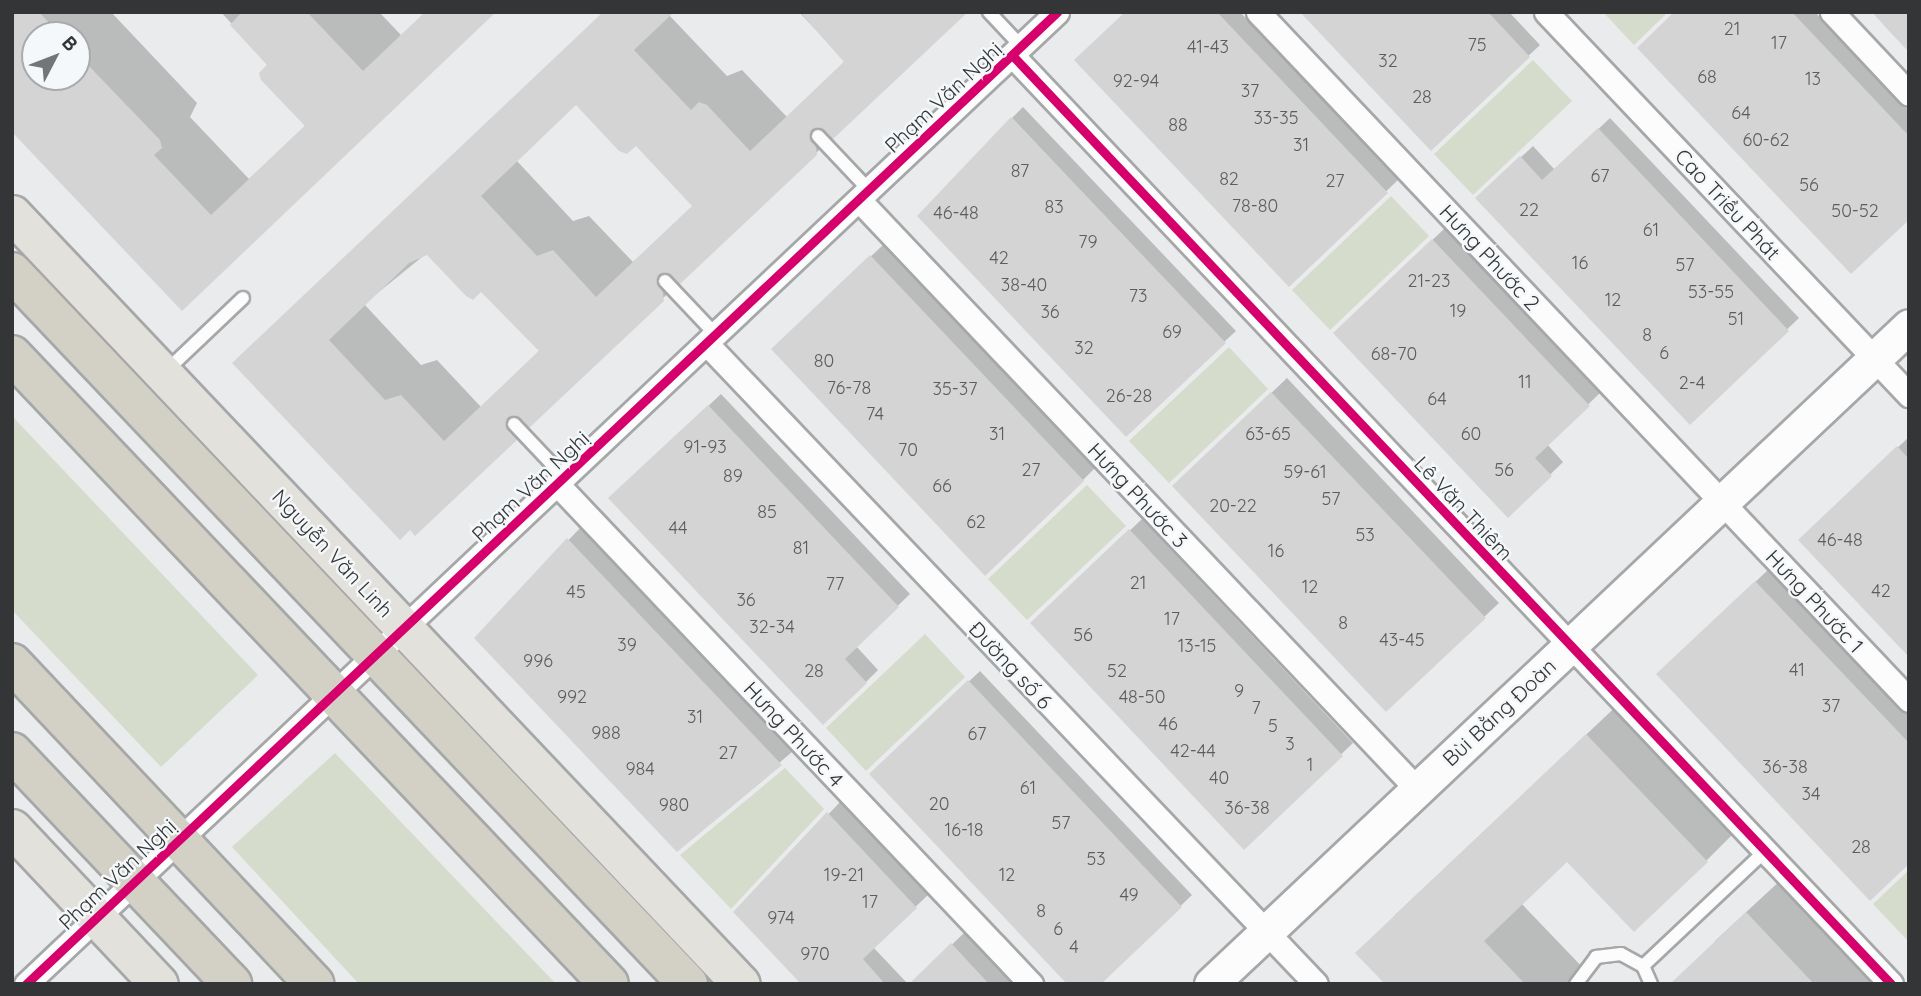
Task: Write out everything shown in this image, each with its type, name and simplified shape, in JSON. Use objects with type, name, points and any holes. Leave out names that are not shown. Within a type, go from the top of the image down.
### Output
[{"type":"highway","name":"Nguyễn Văn Linh","points":[[12,272],[389,640],[688,984]]},
{"type":"highway","points":[[12,355],[609,984]]},
{"type":"highway","points":[[12,663],[315,984]]},
{"type":"highway","points":[[12,752],[232,984]]},
{"type":"main road","name":"Nguyễn Văn Linh","points":[[12,214],[163,373],[389,640],[741,984]]},
{"type":"main road","points":[[12,828],[159,984]]},
{"type":"street","name":"Phạm Văn Nghị","points":[[26,984],[1057,12]]},
{"type":"street","name":"Hưng Phước 2","points":[[1258,12],[1721,502]]},
{"type":"street","name":"Cao Triều Phát","points":[[1546,12],[1909,395]]},
{"type":"street","points":[[1832,12],[1909,94]]},
{"type":"street","name":"Lê Văn Thiêm","points":[[1017,51],[1570,645],[1891,984]]},
{"type":"street","name":"Hưng Phước 3","points":[[864,195],[1417,789]]},
{"type":"street","name":"Bùi Bằng Đoàn","points":[[1211,984],[1909,326]]},
{"type":"street","name":"Đường số 6","points":[[712,340],[1316,984]]},
{"type":"street","name":"Hưng Phước 4","points":[[562,481],[1031,984]]},
{"type":"street","name":"Hưng Phước 1","points":[[1721,502],[1909,700]]},
{"type":"lane","points":[[989,12],[1017,51]]},
{"type":"lane","points":[[818,136],[864,195]]},
{"type":"lane","points":[[665,281],[712,340]]},
{"type":"lane","points":[[163,373],[243,298]]},
{"type":"lane","points":[[514,424],[562,481]]},
{"type":"lane","points":[[1643,966],[1765,850]]},
{"type":"lane","points":[[1576,984],[1596,957],[1621,954],[1643,966],[1651,984]]},
{"type":"green space","points":[[1603,12],[1668,12],[1634,45]]},
{"type":"green space","points":[[1533,60],[1572,101],[1473,195],[1434,154]]},
{"type":"green space","points":[[1391,196],[1429,236],[1330,330],[1292,290]]},
{"type":"green space","points":[[1229,347],[1268,389],[1169,483],[1129,441]]},
{"type":"green space","points":[[12,416],[258,675],[161,767],[12,610]]},
{"type":"green space","points":[[1087,485],[1126,526],[1027,620],[988,579]]},
{"type":"green space","points":[[925,634],[965,677],[866,771],[826,728]]},
{"type":"green space","points":[[335,753],[556,984],[359,984],[232,847]]},
{"type":"green space","points":[[785,768],[824,809],[731,909],[680,855]]},
{"type":"green space","points":[[1909,870],[1909,942],[1873,904]]},
{"type":"building","points":[[12,12],[39,12],[47,21],[21,21],[21,91],[91,91],[91,68],[160,140],[162,148],[154,155],[211,215],[305,126],[261,80],[259,73],[267,65],[230,25],[242,12],[307,12],[363,71],[425,12],[496,12],[182,311],[12,132]]},
{"type":"building","points":[[603,12],[674,12],[634,50],[691,110],[699,102],[707,105],[750,151],[844,62],[800,12],[968,12],[833,139],[821,128],[813,129],[817,155],[680,284],[668,273],[660,274],[664,301],[529,428],[517,416],[509,417],[506,427],[517,440],[415,536],[410,530],[400,540],[232,363]],"holes":[[[576,105],[619,151],[627,154],[636,146],[692,206],[596,297],[553,250],[537,256],[481,196]],[[427,255],[466,296],[473,300],[481,292],[539,351],[444,441],[401,395],[385,400],[329,340],[409,263]]]},
{"type":"building","points":[[1125,12],[1217,12],[1388,193],[1289,287],[1074,60]]},
{"type":"building","points":[[1300,12],[1488,12],[1530,57],[1431,151]]},
{"type":"building","points":[[1674,12],[1792,12],[1909,136],[1909,220],[1851,274],[1637,48]]},
{"type":"building","points":[[1872,12],[1909,12],[1909,52],[1888,30]]},
{"type":"building","points":[[1011,117],[1226,343],[1126,437],[917,216]]},
{"type":"building","points":[[1598,128],[1789,331],[1690,425],[1475,198],[1520,156],[1542,180]]},
{"type":"building","points":[[1432,239],[1590,406],[1535,458],[1552,476],[1508,518],[1333,333]]},
{"type":"building","points":[[870,255],[1084,481],[985,576],[771,349]]},
{"type":"building","points":[[1271,392],[1486,618],[1386,712],[1172,486]]},
{"type":"building","points":[[708,405],[899,607],[845,659],[867,683],[823,725],[608,498]]},
{"type":"building","points":[[1897,446],[1909,459],[1909,657],[1798,540]]},
{"type":"building","points":[[1129,529],[1343,756],[1244,850],[1030,623]]},
{"type":"building","points":[[567,538],[782,765],[677,852],[474,638]]},
{"type":"building","points":[[1755,581],[1909,743],[1909,864],[1870,901],[1656,674]]},
{"type":"building","points":[[968,680],[1182,907],[1101,984],[1067,984],[869,774]]},
{"type":"building","points":[[1586,734],[1708,862],[1634,932],[1567,862],[1484,941],[1525,984],[1385,984],[1355,953]]},
{"type":"building","points":[[827,812],[917,908],[863,959],[885,984],[801,984],[733,912]]},
{"type":"building","points":[[1746,912],[1814,984],[1670,984]]},
{"type":"building","points":[[951,943],[989,984],[909,984]]},
{"type":"cycle path","points":[[26,984],[1057,12]]},
{"type":"cycle path","points":[[1012,55],[1891,984]]}]
